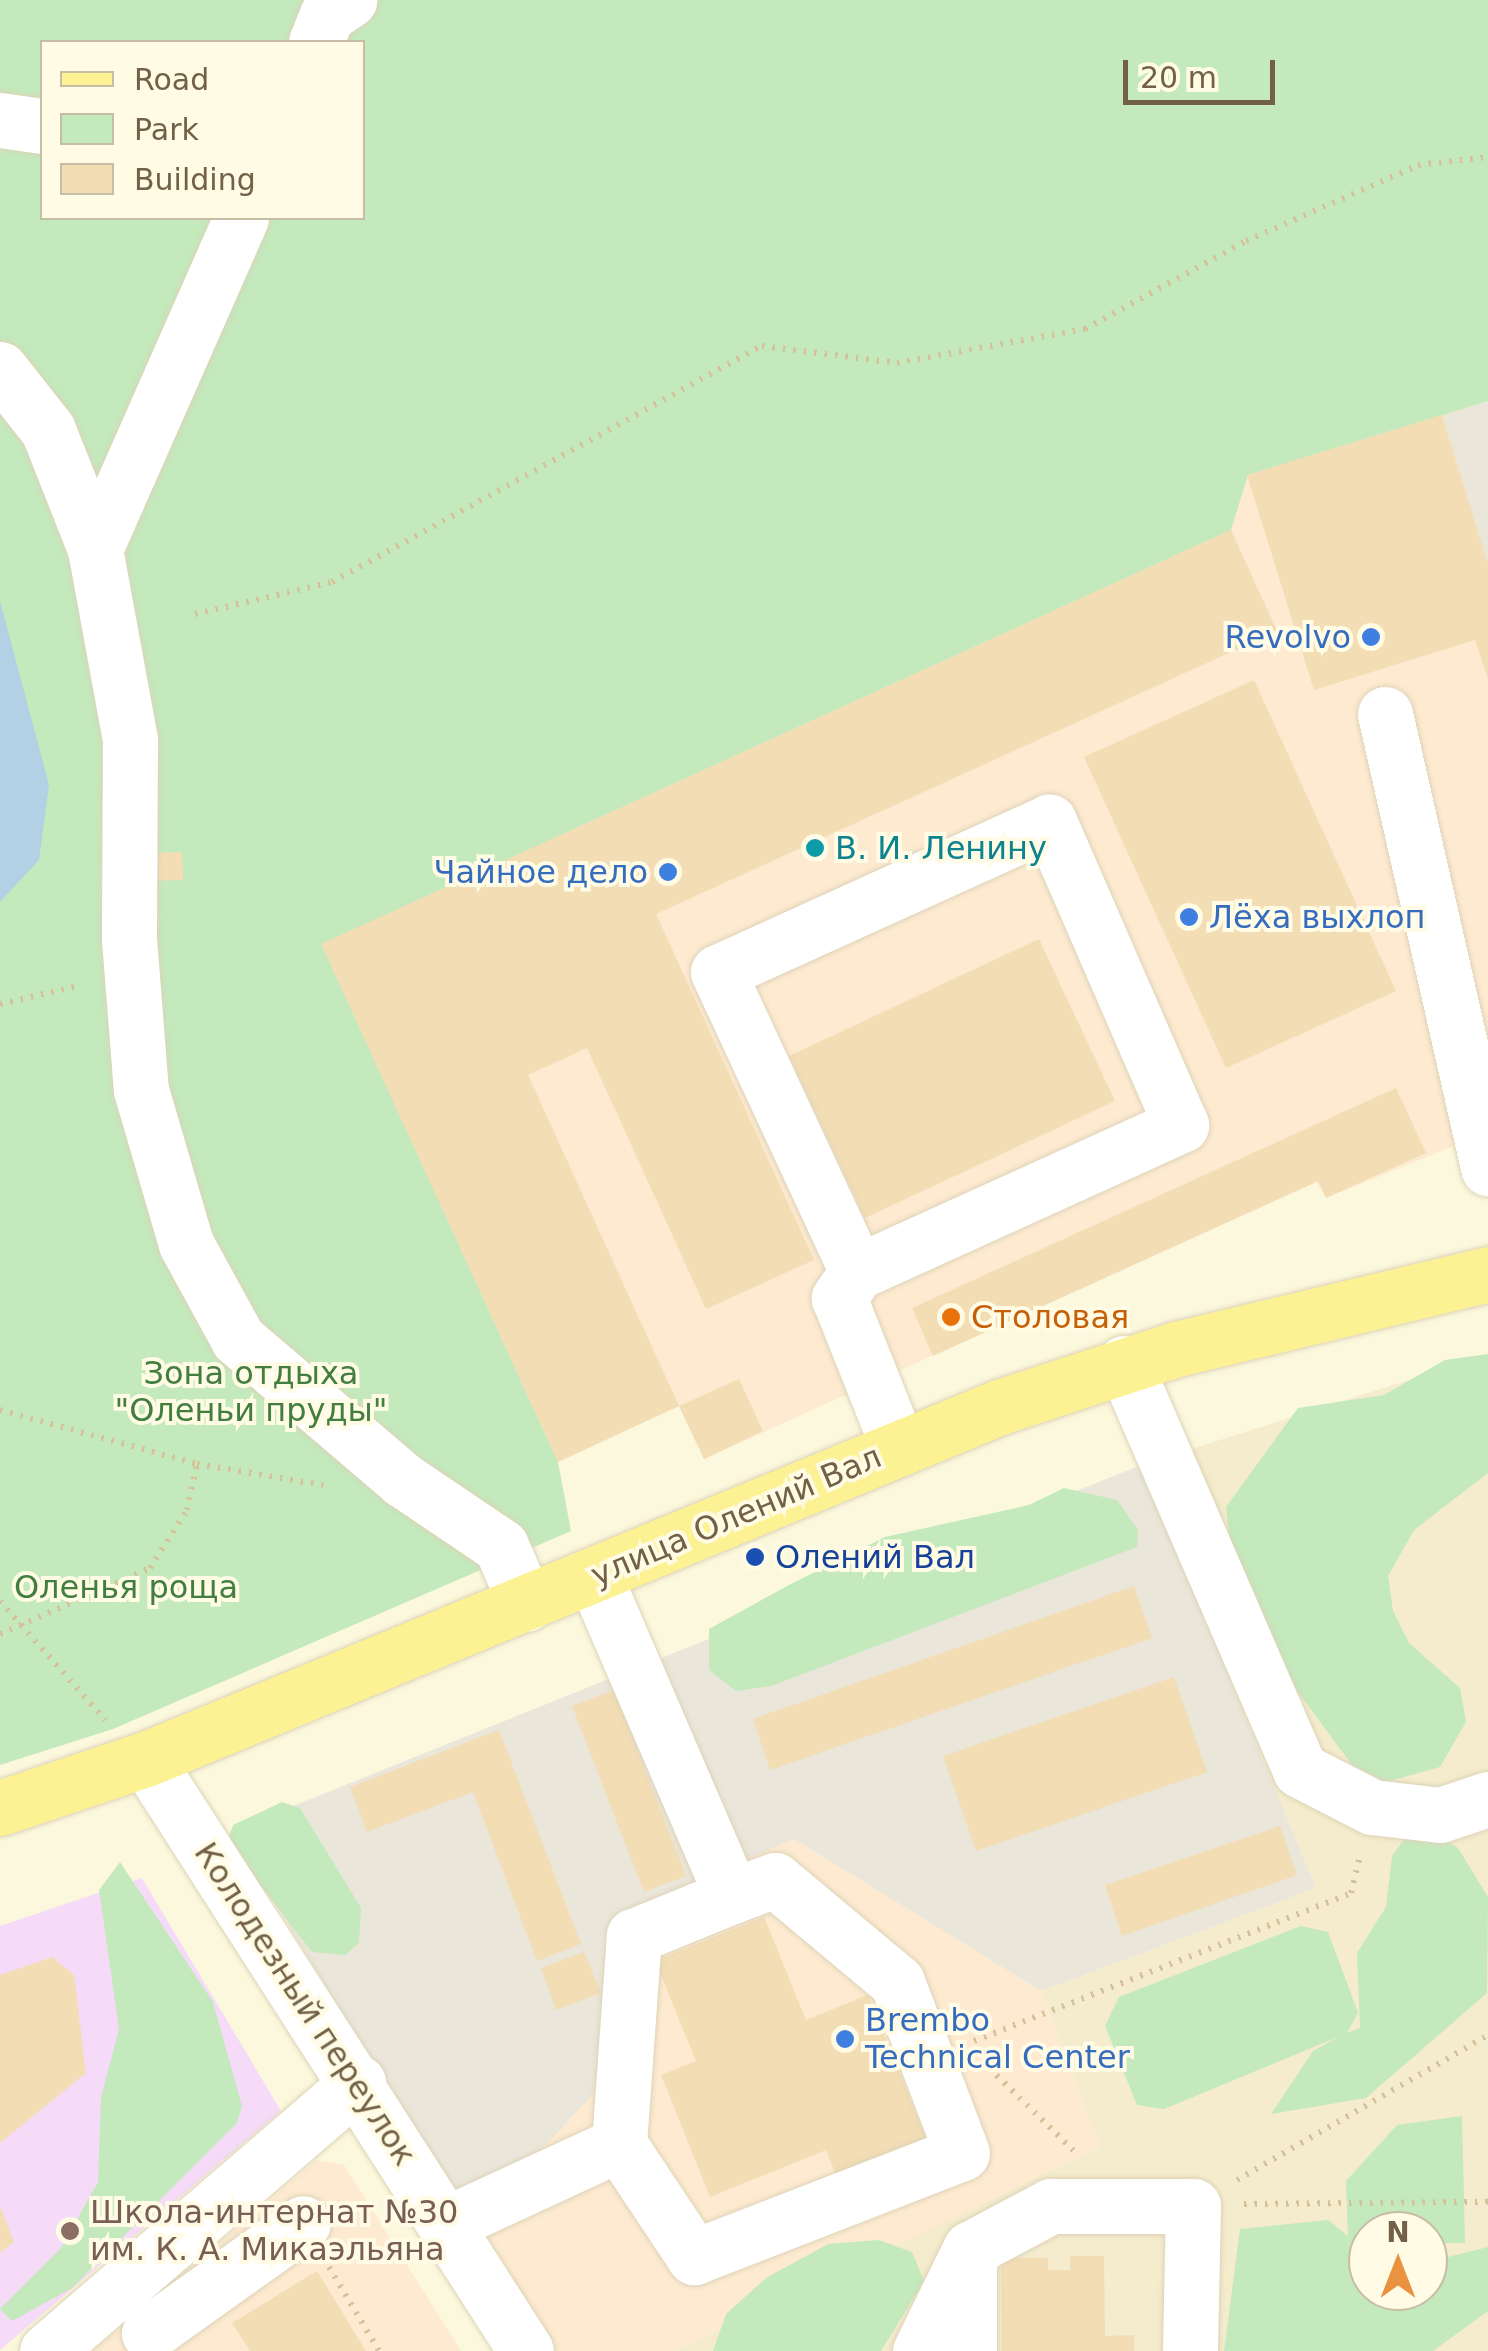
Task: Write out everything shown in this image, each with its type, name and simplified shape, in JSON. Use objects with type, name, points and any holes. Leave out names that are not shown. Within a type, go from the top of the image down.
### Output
[{"type":"main road","name":"улица Олений Вал","points":[[0,1808],[146,1759],[899,1449],[1124,1364],[1488,1274]]},
{"type":"street","points":[[317,40],[326,15],[348,0]]},
{"type":"street","points":[[0,120],[40,126]]},
{"type":"street","points":[[95,549],[240,220]]},
{"type":"street","points":[[0,369],[48,430],[95,549],[130,740],[113,960],[154,1150],[186,1244],[238,1339],[403,1480],[501,1546],[526,1604]]},
{"type":"street","points":[[1385,714],[1488,1168]]},
{"type":"street","points":[[856,1272],[718,972],[1049,822],[1182,1125],[856,1272],[840,1298],[899,1449]]},
{"type":"street","points":[[1124,1364],[1300,1770],[1372,1807],[1440,1814],[1488,1800]]},
{"type":"street","points":[[594,1575],[732,1896]]},
{"type":"street","name":"Колодезный переулок","points":[[146,1759],[358,2083],[526,2351]]},
{"type":"street","points":[[775,1880],[897,1982],[962,2153],[694,2257],[618,2144],[634,1936],[732,1896],[775,1880]]},
{"type":"street","points":[[144,2324],[358,2083]]},
{"type":"street","points":[[446,2224],[618,2144]]},
{"type":"street","points":[[920,2351],[970,2249],[1051,2206],[1193,2206],[1190,2351]]},
{"type":"street","points":[[47,2351],[144,2324],[303,2223]]},
{"type":"street","points":[[968,2351],[970,2249]]},
{"type":"path","points":[[196,614],[332,582],[762,346],[898,364],[1085,329],[1246,241],[1418,165],[1488,157]]},
{"type":"path","points":[[0,1004],[113,960]]},
{"type":"path","points":[[0,1410],[197,1464],[334,1487]]},
{"type":"path","points":[[0,1634],[150,1568],[187,1510],[197,1464]]},
{"type":"path","points":[[0,1601],[146,1759]]},
{"type":"path","points":[[1132,2208],[965,2045],[1351,1893],[1372,1807]]},
{"type":"path","points":[[1193,2206],[1488,2035]]},
{"type":"path","points":[[1193,2206],[1488,2202]]},
{"type":"path","points":[[303,2223],[379,2351]]},
{"type":"shaded area","points":[[1488,401],[1488,564],[1442,415]]},
{"type":"shaded area","points":[[1442,415],[1488,564],[1488,1132],[1326,1198],[1317,1182],[704,1459],[679,1406],[558,1462],[321,944],[1230,530],[1247,475]]},
{"type":"shaded area","points":[[1488,1355],[1488,2351],[674,2351],[1100,2147],[1041,1991],[1316,1888],[1141,1465]]},
{"type":"shaded area","points":[[1141,1465],[1316,1888],[1041,1991],[794,1839],[624,1912],[609,2077],[540,2151],[453,2195],[231,1831]]},
{"type":"shaded area","points":[[794,1839],[1041,1991],[1100,2147],[674,2351],[548,2351],[453,2195],[624,1912]]},
{"type":"shaded area","name":"Школа-интернат №30 им. К. А. Микаэльяна","points":[[142,1878],[281,2111],[0,2350],[0,1926]]},
{"type":"shaded area","points":[[317,2160],[344,2165],[461,2351],[92,2351]]},
{"type":"green space","points":[[0,0],[1488,0],[1488,401],[1248,475],[1231,530],[322,944],[558,1462],[571,1531],[113,1729],[0,1765]]},
{"type":"green space","points":[[1488,1354],[1488,1473],[1414,1530],[1388,1576],[1393,1611],[1409,1643],[1460,1688],[1466,1722],[1440,1767],[1386,1782],[1352,1765],[1287,1677],[1230,1544],[1226,1507],[1298,1408],[1384,1395],[1445,1360]]},
{"type":"green space","points":[[1064,1488],[1117,1500],[1138,1530],[1137,1547],[771,1686],[736,1691],[709,1670],[709,1629],[787,1586],[885,1537],[1029,1505]]},
{"type":"green space","points":[[282,1802],[300,1808],[361,1908],[359,1943],[345,1955],[312,1952],[227,1842],[233,1825]]},
{"type":"green space","points":[[1408,1834],[1435,1834],[1458,1848],[1488,1897],[1487,1993],[1366,2098],[1271,2114],[1313,2051],[1340,2036],[1164,2109],[1137,2105],[1105,2026],[1119,1997],[1301,1926],[1328,1932],[1358,2013],[1347,2033],[1360,2028],[1357,1953],[1386,1907],[1392,1856]]},
{"type":"green space","points":[[120,1862],[213,2002],[242,2106],[237,2123],[72,2288],[12,2321],[0,2309],[61,2248],[98,2182],[101,2098],[119,2029],[99,1890]]},
{"type":"green space","points":[[1462,2116],[1465,2243],[1448,2243],[1448,2211],[1348,2211],[1348,2243],[1346,2181],[1397,2125]]},
{"type":"green space","points":[[1328,2220],[1348,2236],[1348,2311],[1448,2311],[1448,2257],[1488,2247],[1488,2311],[1433,2351],[1224,2351],[1240,2229]]},
{"type":"green space","points":[[879,2240],[912,2252],[924,2281],[881,2351],[713,2351],[726,2314],[766,2278],[828,2244]]},
{"type":"water","points":[[0,601],[49,785],[39,860],[0,902]]},
{"type":"building","points":[[1442,415],[1488,564],[1488,678],[1475,640],[1314,690],[1247,475]]},
{"type":"building","points":[[1231,530],[1277,631],[656,914],[814,1260],[706,1309],[587,1048],[528,1075],[679,1406],[558,1462],[321,944]]},
{"type":"building","points":[[1254,680],[1396,991],[1226,1068],[1084,757]]},
{"type":"building","points":[[182,852],[183,880],[150,881],[150,853]]},
{"type":"building","points":[[1039,939],[1115,1101],[865,1218],[789,1056]]},
{"type":"building","points":[[1396,1088],[1426,1153],[1326,1198],[1318,1181],[933,1356],[912,1308]]},
{"type":"building","points":[[739,1379],[763,1431],[704,1459],[679,1406]]},
{"type":"building","points":[[1134,1586],[1152,1638],[770,1770],[753,1719]]},
{"type":"building","points":[[1174,1677],[1207,1772],[976,1851],[943,1756]]},
{"type":"building","points":[[614,1690],[686,1876],[644,1892],[572,1706]]},
{"type":"building","points":[[499,1730],[581,1944],[537,1961],[473,1792],[367,1832],[350,1787]]},
{"type":"building","points":[[1280,1826],[1297,1875],[1122,1936],[1105,1885]]},
{"type":"building","points":[[764,1917],[806,2020],[868,1995],[928,2143],[838,2180],[826,2150],[710,2197],[661,2075],[696,2061],[655,1961]]},
{"type":"building","points":[[584,1952],[601,1993],[556,2010],[541,1968]]},
{"type":"building","points":[[52,1957],[74,1975],[86,2073],[0,2143],[0,1975]]},
{"type":"building","points":[[0,2206],[14,2242],[0,2253]]},
{"type":"building","points":[[1070,2256],[1104,2256],[1105,2336],[1134,2335],[1134,2351],[1002,2351],[1001,2258],[1048,2258],[1048,2270],[1070,2270]]},
{"type":"building","points":[[317,2271],[366,2351],[250,2351],[232,2323]]},
{"type":"place","name":"Revolvo","points":[[1371,637]]},
{"type":"place","name":"В. И. Ленину","points":[[815,848]]},
{"type":"place","name":"Чайное дело","points":[[668,872]]},
{"type":"place","name":"Лёха выхлоп","points":[[1189,917]]},
{"type":"place","name":"Столовая","points":[[951,1317]]},
{"type":"place","name":"Олений Вал","points":[[755,1557]]},
{"type":"place","name":"Brembo Technical Center","points":[[845,2039]]},
{"type":"place","name":"Школа-интернат №30 им. К. А. Микаэльяна","points":[[70,2231]]},
{"type":"park label","name":"Зона отдыха \"Оленьи пруды\"","points":[[251,1392]]},
{"type":"park label","name":"Оленья роща","points":[[126,1587]]}]
